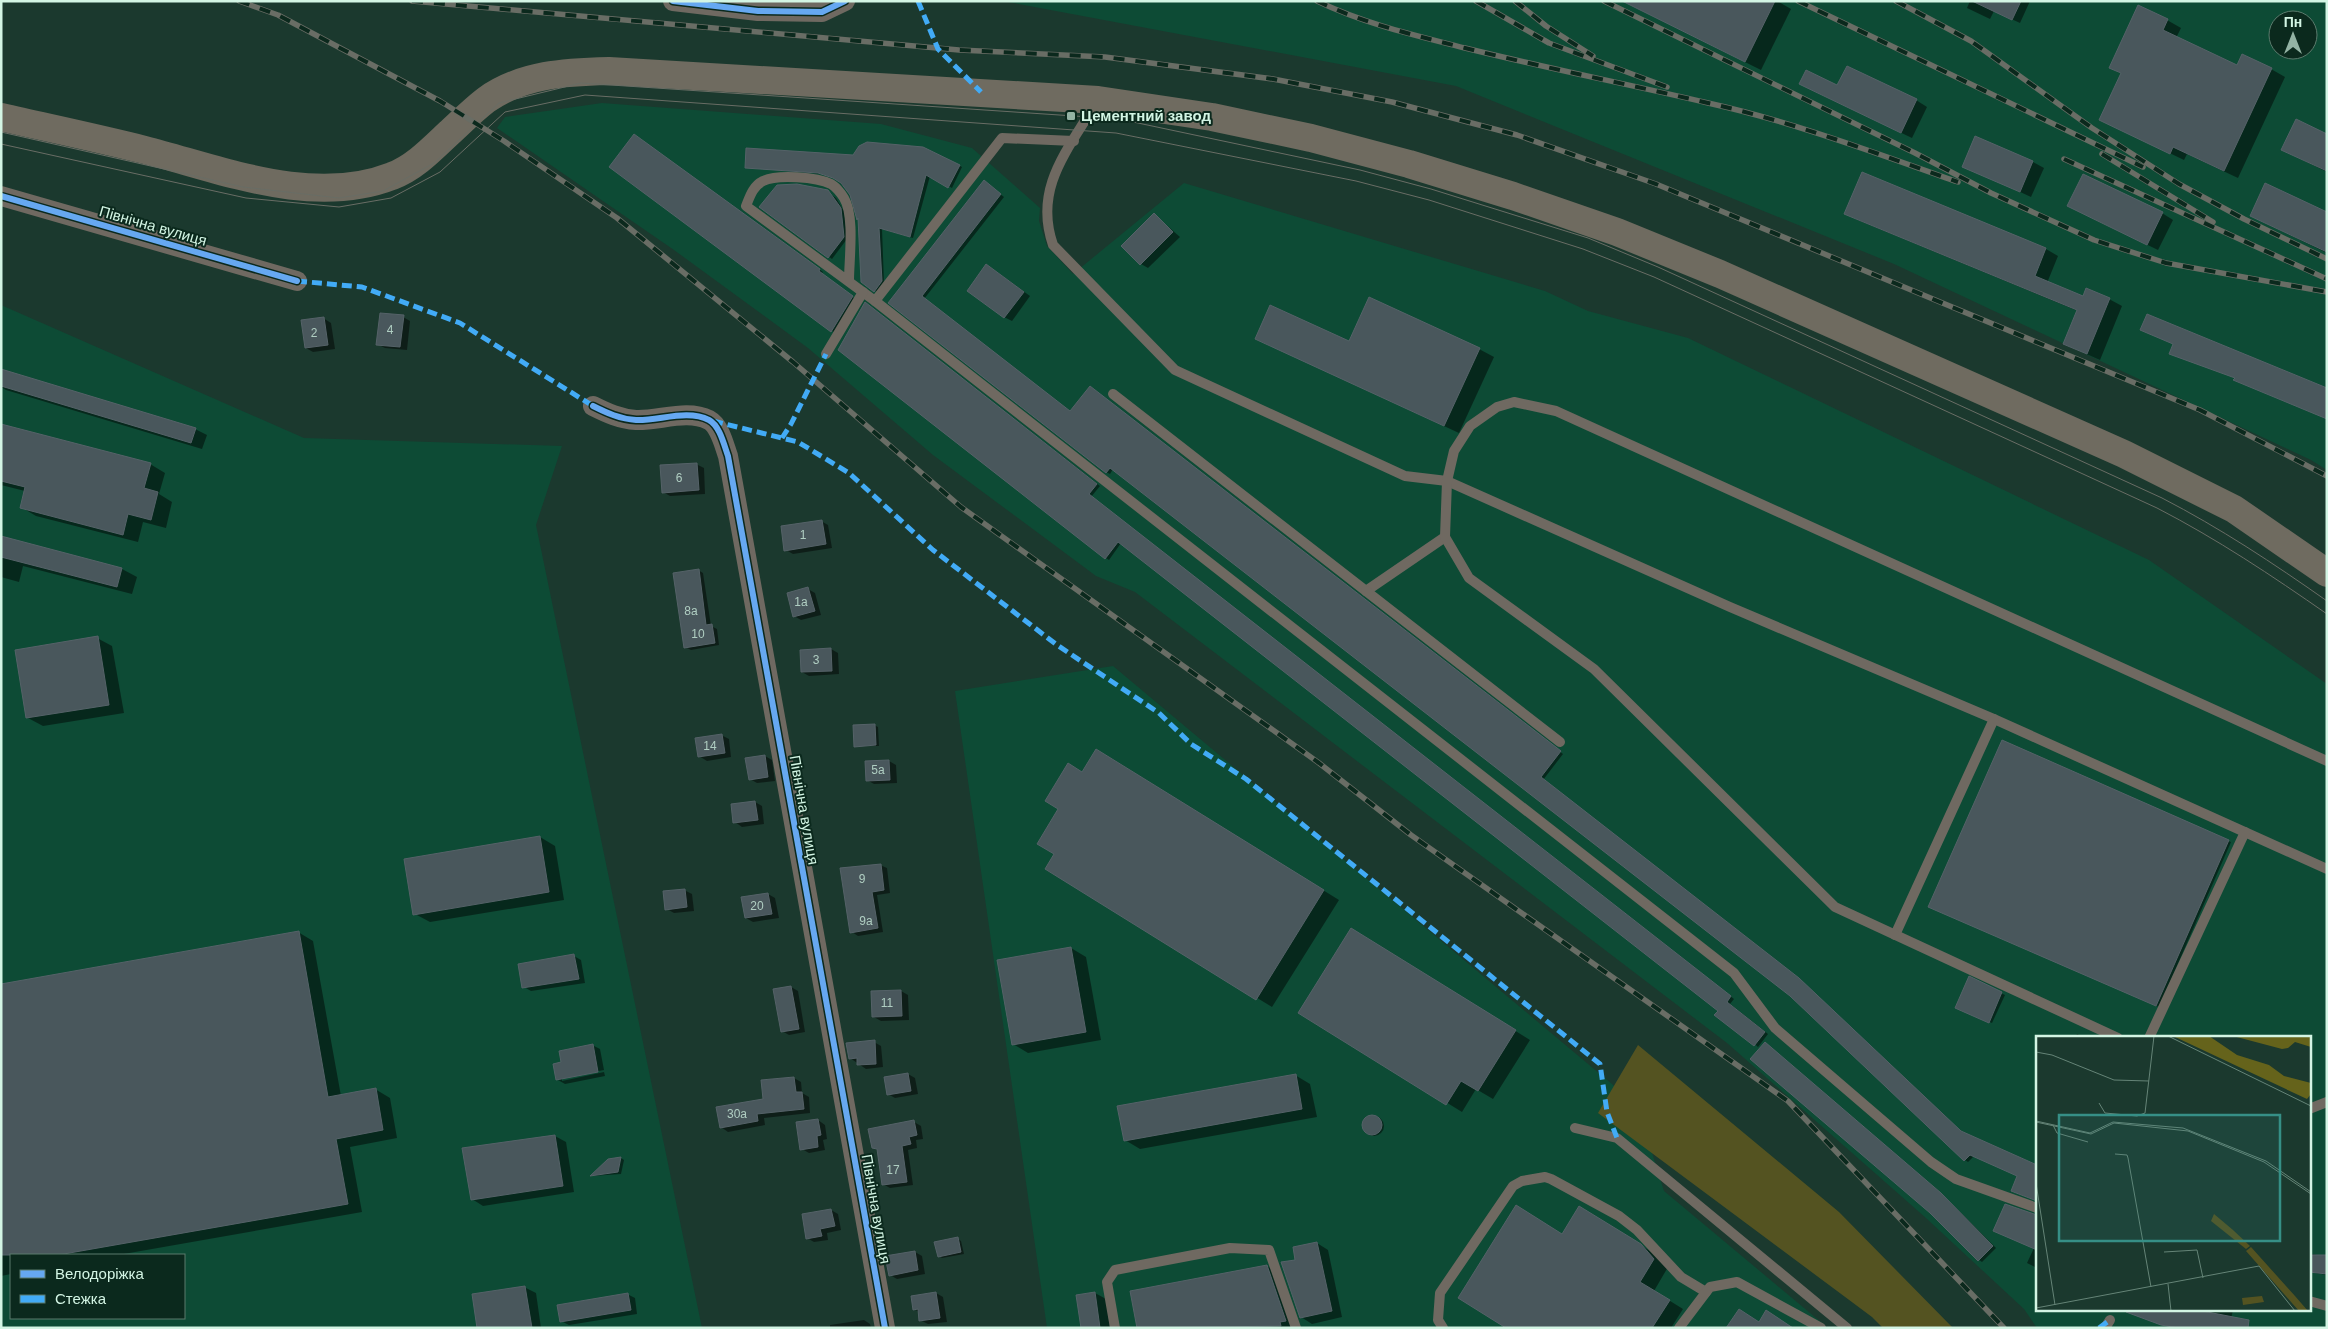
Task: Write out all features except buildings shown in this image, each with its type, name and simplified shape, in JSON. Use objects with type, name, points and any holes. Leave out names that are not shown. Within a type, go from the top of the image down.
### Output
[{"type":"main road","points":[[1,117],[122,144],[287,186],[326,190],[362,186],[394,176],[421,159],[486,100],[510,86],[538,77],[571,72],[609,71],[1098,100],[1212,117],[1320,140],[1409,164],[1513,196],[1617,232],[1720,274],[2132,458],[2234,509],[2327,573]]},
{"type":"street","points":[[673,1],[758,11],[822,12],[845,1]]},
{"type":"street","name":"Північна вулиця","points":[[1,196],[297,281]]},
{"type":"street","name":"Північна вулиця","points":[[593,406],[617,418],[638,420],[693,416],[710,420],[721,435],[728,456],[885,1328]]},
{"type":"lane","points":[[1098,100],[1052,179],[1047,196],[1046,214],[1053,245],[1176,370],[1405,476],[1447,481],[1730,607],[1994,719],[2327,869]]},
{"type":"lane","points":[[875,301],[1002,138],[1074,141]]},
{"type":"lane","points":[[848,281],[849,214],[844,198],[833,184],[815,179],[774,178],[762,181],[751,192],[746,206],[875,301],[1734,973],[1775,1028],[1931,1162],[1956,1179],[2036,1208]]},
{"type":"lane","points":[[826,354],[863,292]]},
{"type":"lane","points":[[1113,394],[1560,742]]},
{"type":"lane","points":[[2114,1036],[1835,907],[1594,669],[1469,578],[1445,538],[1447,481],[1454,450],[1470,426],[1480,417],[1497,407],[1514,402],[1556,411],[2327,761]]},
{"type":"lane","points":[[1366,591],[1445,538]]},
{"type":"lane","points":[[1895,935],[1994,719]]},
{"type":"lane","points":[[2150,1036],[2244,832]]},
{"type":"lane","points":[[2310,1109],[2327,1102]]},
{"type":"lane","points":[[1574,1128],[1617,1138],[1847,1328]]},
{"type":"lane","points":[[1443,1328],[1438,1320],[1440,1293],[1513,1186],[1522,1180],[1551,1179],[1619,1216],[1638,1230],[1681,1278],[1706,1292]]},
{"type":"lane","points":[[1114,1328],[1108,1282],[1115,1270],[1230,1248],[1269,1250],[1296,1328]]},
{"type":"lane","points":[[1679,1328],[1710,1287],[1738,1282],[1821,1328]]},
{"type":"lane","points":[[2310,1301],[2327,1306]]},
{"type":"shaded area","points":[[1003,1],[2327,1],[2327,470],[2311,460],[1894,264],[1456,86]]},
{"type":"shaded area","points":[[602,103],[881,124],[972,148],[1040,208],[1039,221],[1047,246],[1073,274],[1184,183],[1545,291],[1588,311],[1688,338],[2149,560],[2327,684],[2327,1328],[2037,1328],[2024,1309],[1926,1218],[1727,1043],[1135,592],[1096,576],[933,455],[808,348],[674,250],[497,128],[505,117]]},
{"type":"shaded area","points":[[1,305],[304,438],[562,446],[536,525],[702,1328],[1,1328]]},
{"type":"shaded area","points":[[1113,666],[1637,1105],[1664,1191],[1828,1328],[1047,1328],[955,691]]},
{"type":"shaded area","points":[[1638,1045],[1839,1212],[1953,1328],[1883,1328],[1872,1317],[1598,1113]]},
{"type":"tram line","points":[[1,132],[243,187],[339,198],[383,191],[434,163],[499,103],[581,83],[1119,119],[1360,170],[1431,189],[1588,238],[1658,267],[2162,498],[2246,546],[2327,601]]},
{"type":"tram line","points":[[1,144],[246,198],[339,207],[391,198],[440,172],[505,112],[585,95],[1116,133],[1356,181],[1429,200],[1583,249],[1654,277],[2157,508],[2244,558],[2327,614]]},
{"type":"railway","points":[[239,1],[278,15],[440,101],[504,141],[617,218],[793,362],[961,507],[1319,763],[1411,835],[1788,1101],[2004,1328]]},
{"type":"railway","points":[[412,1],[959,50],[1105,57],[1273,79],[1392,102],[1517,135],[1656,184],[2200,410],[2327,476]]},
{"type":"railway","points":[[1317,1],[1371,23],[1465,48],[1772,119],[1958,182]]},
{"type":"railway","points":[[1476,1],[1549,43],[1667,87]]},
{"type":"railway","points":[[1515,1],[1546,26],[1593,56]]},
{"type":"railway","points":[[1604,1],[1915,153],[1991,193],[2094,240],[2166,263],[2327,292]]},
{"type":"railway","points":[[1798,1],[2143,167]]},
{"type":"railway","points":[[1896,1],[1971,41],[2092,128],[2179,184],[2244,219],[2327,259]]},
{"type":"railway","points":[[2102,154],[2213,222]]},
{"type":"railway","points":[[2064,159],[2327,279]]},
{"type":"marked path","points":[[918,1],[938,49],[981,92]]},
{"type":"marked path","points":[[297,281],[362,287],[460,323],[593,406]]},
{"type":"marked path","points":[[782,438],[826,354]]},
{"type":"marked path","points":[[713,421],[798,442],[849,473],[933,550],[1057,645],[1159,713],[1191,744],[1246,779],[1600,1064],[1607,1112],[1617,1138]]},
{"type":"marked path","points":[[2099,1328],[2110,1320]]},
{"type":"cycle path","points":[[673,1],[758,11],[822,12],[845,1]]},
{"type":"cycle path","points":[[1,196],[297,281]]},
{"type":"cycle path","points":[[593,406],[614,415],[636,420],[682,415],[709,420],[719,431],[728,456],[885,1328]]},
{"type":"place","name":"Цементний завод","points":[[1071,116]]}]
